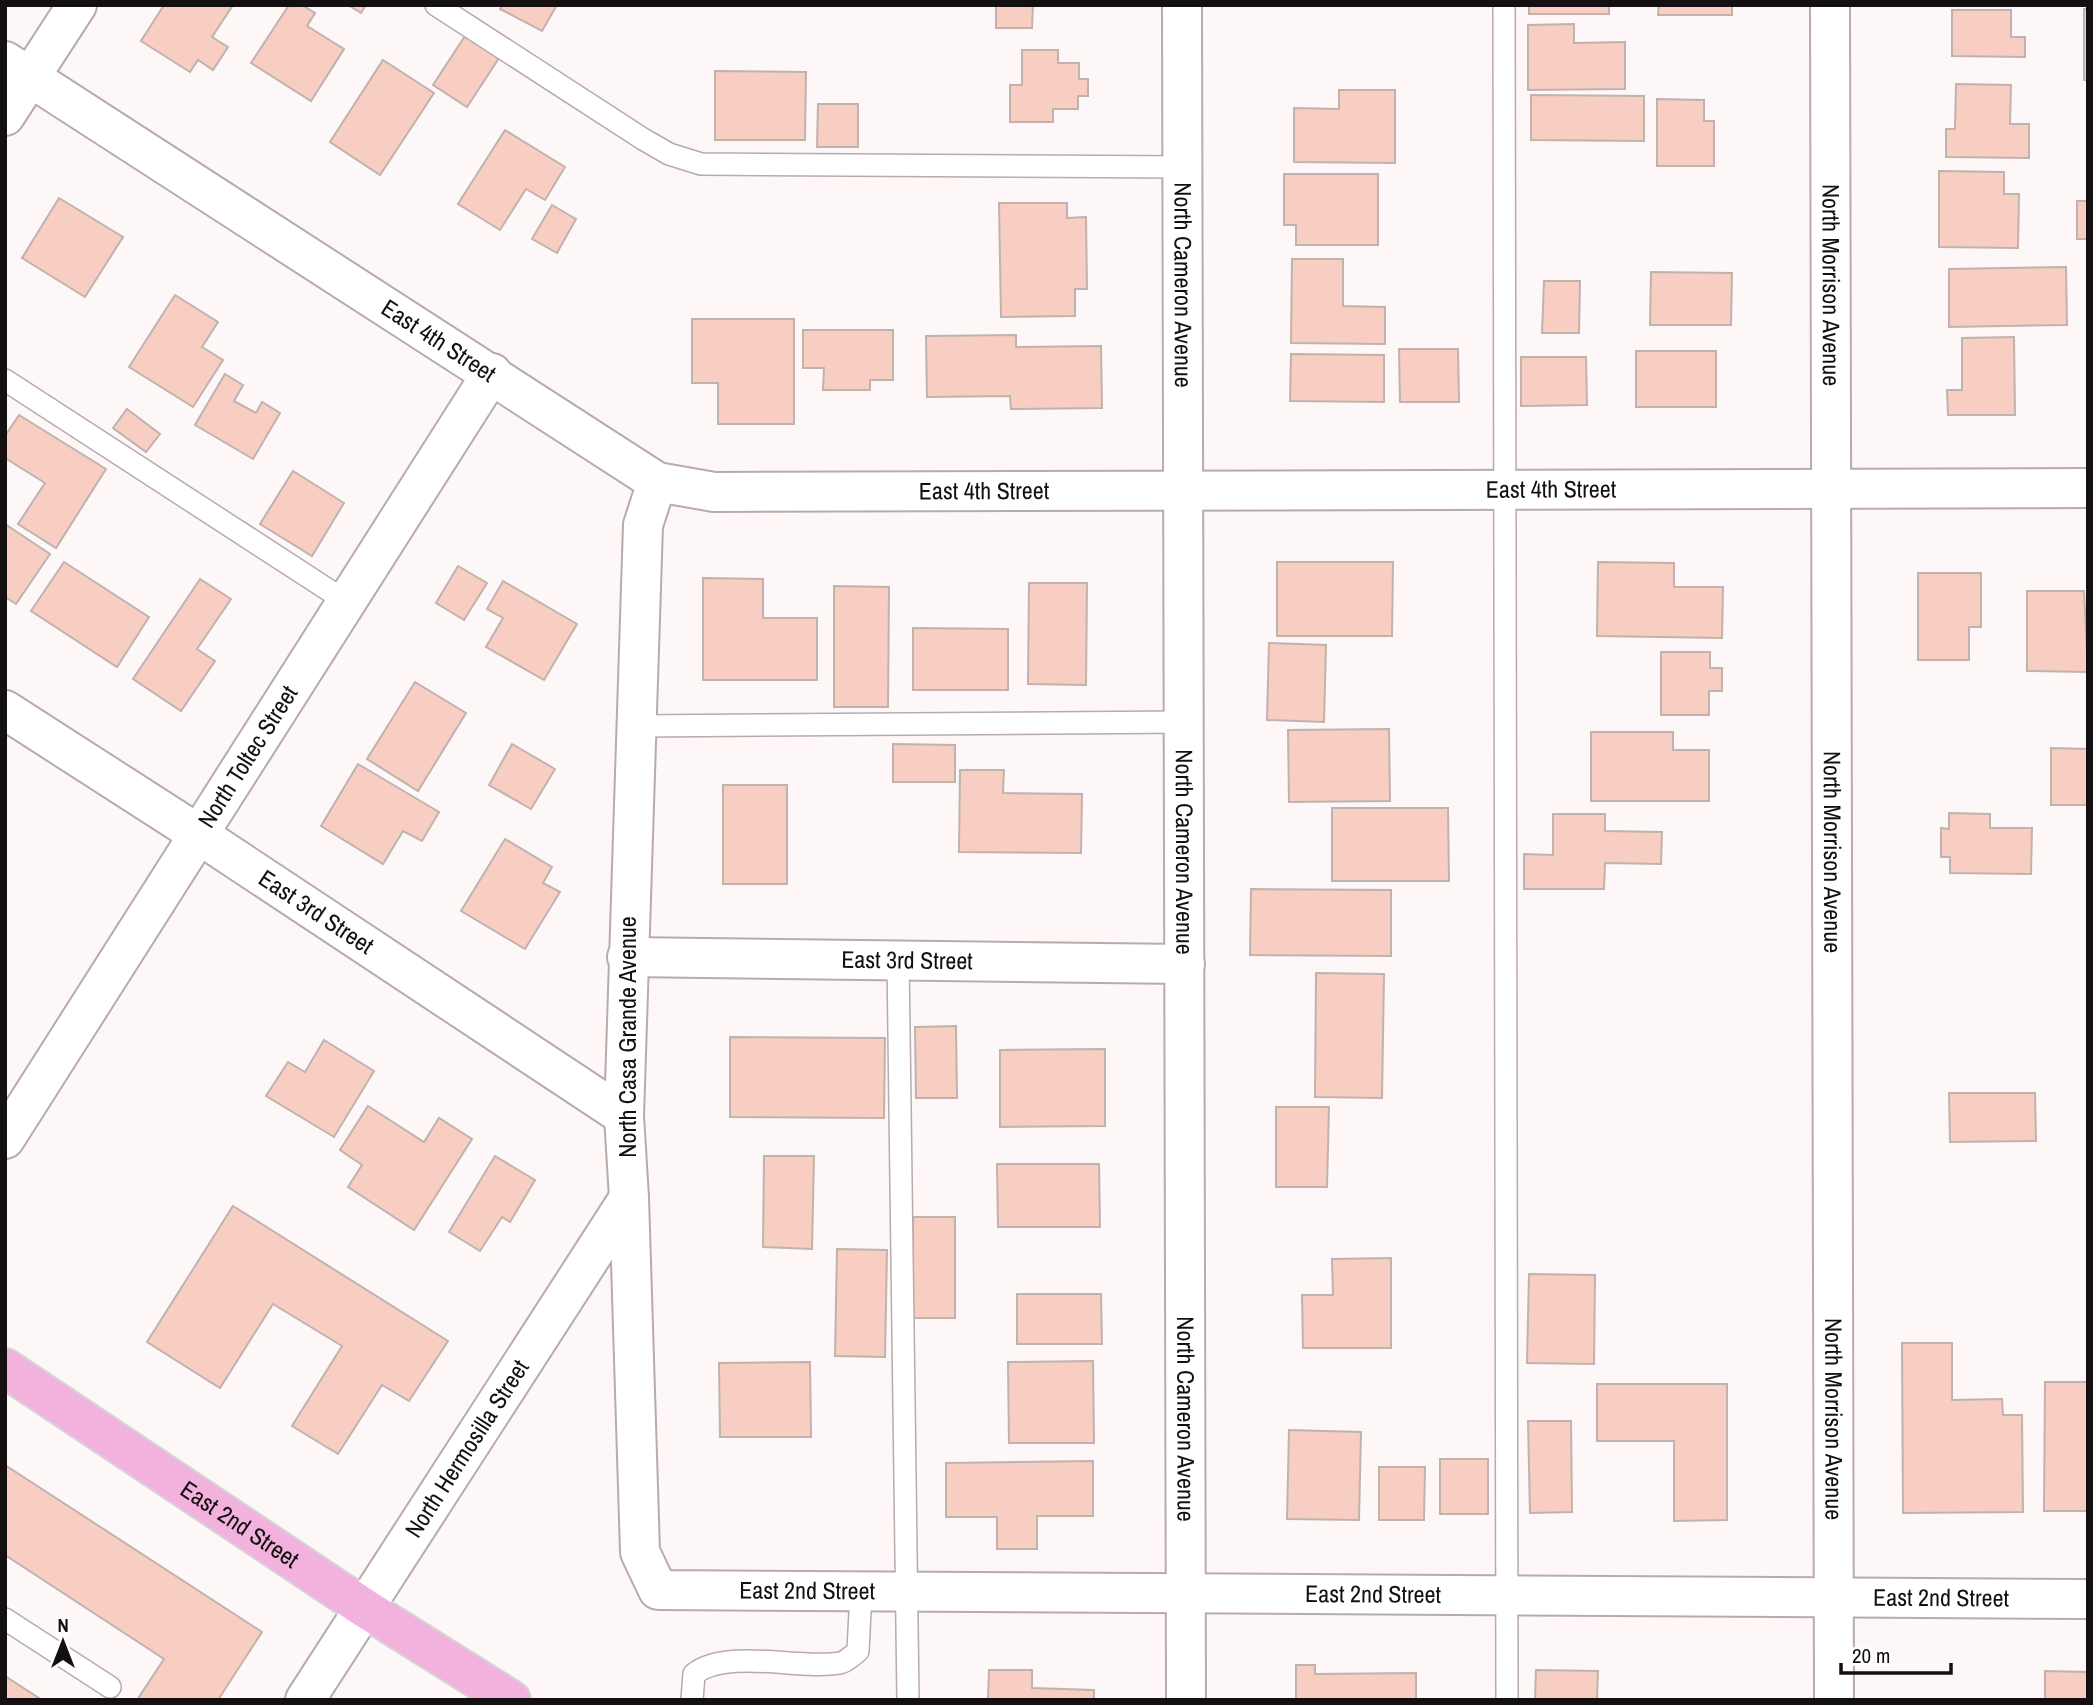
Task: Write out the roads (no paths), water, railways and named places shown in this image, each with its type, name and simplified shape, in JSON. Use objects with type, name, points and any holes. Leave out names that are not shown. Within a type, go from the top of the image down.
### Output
[{"type":"main road","name":"East 2nd Street","points":[[5,1368],[366,1609],[510,1700]]},
{"type":"street","points":[[5,116],[18,70],[77,5]]},
{"type":"street","name":"North Cameron Avenue","points":[[1182,5],[1186,1700]]},
{"type":"street","name":"North Morrison Avenue","points":[[1830,5],[1834,1700]]},
{"type":"street","name":"East 4th Street","points":[[18,70],[492,373],[657,482],[714,492],[2088,488]]},
{"type":"street","name":"North Toltec Street","points":[[5,1139],[492,373]]},
{"type":"street","name":"North Casa Grande Avenue","points":[[657,482],[643,525],[627,957],[624,1116],[640,1552],[658,1590]]},
{"type":"street","name":"East 3rd Street","points":[[5,710],[198,834],[624,1116]]},
{"type":"street","name":"East 3rd Street","points":[[627,957],[1185,964]]},
{"type":"street","name":"North Hermosilla Street","points":[[306,1700],[492,1407],[629,1198]]},
{"type":"street","name":"East 2nd Street","points":[[658,1590],[2088,1599]]},
{"type":"lane","points":[[436,5],[643,139],[669,154],[701,164],[1183,167]]},
{"type":"lane","points":[[1504,5],[1507,1700]]},
{"type":"lane","points":[[5,380],[347,601]]},
{"type":"lane","points":[[636,726],[1185,723]]},
{"type":"lane","points":[[898,960],[908,1700]]},
{"type":"lane","points":[[692,1700],[694,1674],[705,1666],[742,1662],[843,1663],[858,1651],[861,1591]]},
{"type":"lane","points":[[5,1619],[110,1687]]}]
